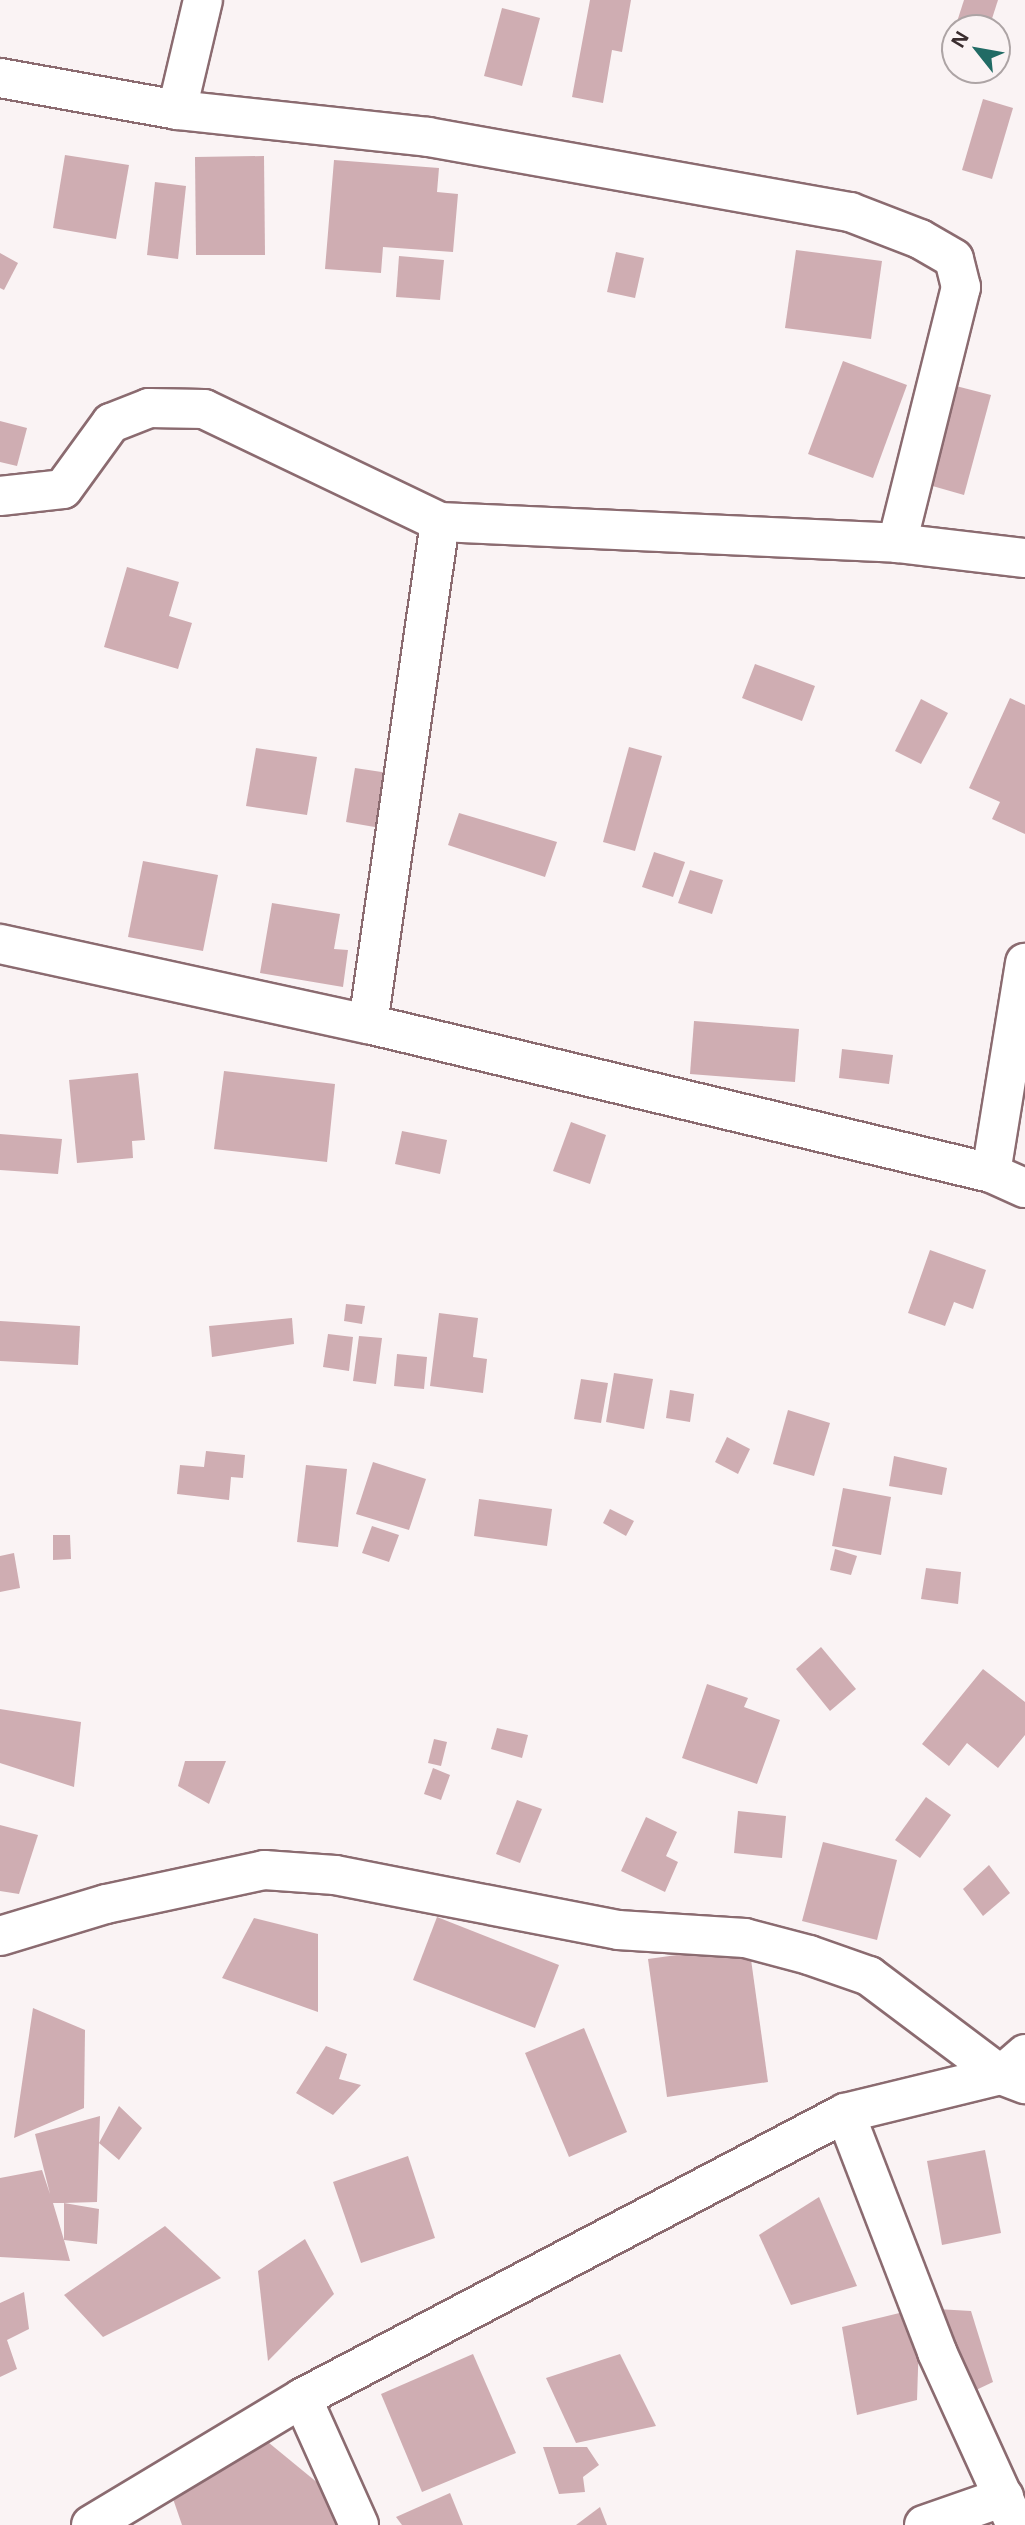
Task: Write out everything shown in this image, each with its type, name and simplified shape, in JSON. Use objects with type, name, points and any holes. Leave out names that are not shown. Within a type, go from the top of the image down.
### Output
[{"type":"street","points":[[177,110],[202,0]]},
{"type":"street","points":[[0,78],[177,110],[428,136],[850,212],[931,246],[954,259],[961,286],[897,543]]},
{"type":"street","points":[[0,496],[64,489],[111,423],[149,408],[204,409],[440,522],[897,543],[1025,558]]},
{"type":"street","points":[[368,1024],[440,522]]},
{"type":"street","points":[[0,944],[368,1024],[1008,1180],[1025,963]]},
{"type":"street","points":[[0,1936],[106,1904],[264,1870],[334,1875],[618,1930],[745,1938],[809,1955],[869,1976],[1017,2071]]},
{"type":"street","points":[[91,2525],[302,2398],[845,2113],[1017,2071]]},
{"type":"street","points":[[845,2113],[937,2352],[1010,2511],[925,2525]]},
{"type":"street","points":[[302,2398],[359,2525]]},
{"type":"building","points":[[590,0],[631,0],[622,52],[612,50],[603,103],[572,97]]},
{"type":"building","points":[[964,0],[998,0],[994,14],[960,14]]},
{"type":"building","points":[[502,8],[540,18],[522,86],[484,76]]},
{"type":"building","points":[[983,99],[1013,108],[992,179],[962,170]]},
{"type":"building","points":[[65,155],[129,165],[116,239],[53,228]]},
{"type":"building","points":[[264,156],[265,255],[196,255],[195,157]]},
{"type":"building","points":[[334,160],[439,168],[437,192],[458,194],[453,252],[383,247],[381,273],[325,269]]},
{"type":"building","points":[[155,182],[186,186],[178,259],[147,255]]},
{"type":"building","points":[[796,250],[882,261],[871,339],[785,328]]},
{"type":"building","points":[[616,252],[644,258],[635,298],[607,292]]},
{"type":"building","points":[[0,253],[18,263],[4,290],[0,288]]},
{"type":"building","points":[[399,256],[444,260],[440,300],[396,297]]},
{"type":"building","points":[[843,361],[907,385],[873,478],[808,454]]},
{"type":"building","points":[[956,386],[991,395],[964,495],[929,485]]},
{"type":"building","points":[[0,421],[27,428],[17,466],[0,462]]},
{"type":"building","points":[[127,567],[179,582],[169,616],[192,623],[178,669],[104,647]]},
{"type":"building","points":[[755,664],[815,686],[802,721],[742,698]]},
{"type":"building","points":[[1010,698],[1025,705],[1025,834],[992,819],[1000,802],[969,788]]},
{"type":"building","points":[[921,699],[948,713],[921,764],[895,751]]},
{"type":"building","points":[[629,747],[662,756],[635,851],[603,842]]},
{"type":"building","points":[[256,748],[317,757],[307,815],[246,806]]},
{"type":"building","points":[[355,768],[395,774],[386,829],[346,822]]},
{"type":"building","points":[[459,813],[557,842],[545,877],[448,845]]},
{"type":"building","points":[[654,852],[685,862],[673,897],[642,887]]},
{"type":"building","points":[[143,861],[218,875],[203,951],[128,937]]},
{"type":"building","points":[[690,870],[723,880],[712,914],[678,903]]},
{"type":"building","points":[[272,903],[340,914],[334,949],[348,950],[343,987],[260,973]]},
{"type":"building","points":[[694,1021],[799,1029],[795,1082],[690,1074]]},
{"type":"building","points":[[842,1049],[893,1055],[889,1084],[839,1078]]},
{"type":"building","points":[[224,1071],[335,1084],[327,1162],[214,1149]]},
{"type":"building","points":[[138,1073],[145,1140],[132,1141],[133,1158],[77,1163],[69,1080]]},
{"type":"building","points":[[571,1122],[606,1135],[590,1184],[553,1171]]},
{"type":"building","points":[[402,1131],[447,1140],[440,1174],[395,1164]]},
{"type":"building","points":[[0,1134],[62,1139],[58,1174],[0,1170]]},
{"type":"building","points":[[930,1250],[986,1270],[973,1309],[954,1302],[945,1326],[908,1313]]},
{"type":"building","points":[[346,1304],[365,1306],[362,1324],[344,1321]]},
{"type":"building","points":[[439,1313],[478,1318],[473,1357],[487,1359],[483,1393],[430,1386]]},
{"type":"building","points":[[292,1318],[294,1344],[212,1357],[209,1326]]},
{"type":"building","points":[[0,1321],[80,1326],[78,1365],[0,1361]]},
{"type":"building","points":[[328,1334],[353,1337],[349,1371],[323,1367]]},
{"type":"building","points":[[359,1336],[382,1338],[376,1384],[353,1381]]},
{"type":"building","points":[[397,1354],[427,1357],[424,1389],[394,1386]]},
{"type":"building","points":[[614,1373],[653,1379],[644,1429],[606,1422]]},
{"type":"building","points":[[581,1379],[608,1383],[601,1423],[574,1419]]},
{"type":"building","points":[[670,1390],[694,1394],[690,1422],[666,1418]]},
{"type":"building","points":[[788,1410],[830,1423],[814,1476],[773,1464]]},
{"type":"building","points":[[727,1437],[750,1449],[738,1474],[715,1462]]},
{"type":"building","points":[[206,1451],[245,1455],[243,1478],[231,1477],[229,1500],[177,1494],[180,1465],[204,1467]]},
{"type":"building","points":[[894,1456],[947,1468],[942,1495],[889,1486]]},
{"type":"building","points":[[373,1462],[426,1479],[409,1530],[356,1514]]},
{"type":"building","points":[[306,1465],[347,1469],[338,1547],[297,1542]]},
{"type":"building","points":[[843,1488],[891,1497],[881,1555],[832,1546]]},
{"type":"building","points":[[479,1499],[552,1509],[547,1546],[474,1536]]},
{"type":"building","points":[[610,1509],[634,1521],[626,1536],[603,1523]]},
{"type":"building","points":[[372,1526],[399,1535],[389,1562],[362,1553]]},
{"type":"building","points":[[53,1535],[70,1535],[71,1559],[53,1560]]},
{"type":"building","points":[[835,1549],[857,1556],[851,1575],[830,1570]]},
{"type":"building","points":[[14,1553],[20,1588],[0,1592],[0,1556]]},
{"type":"building","points":[[926,1568],[961,1572],[958,1604],[921,1599]]},
{"type":"building","points":[[821,1647],[856,1689],[830,1711],[796,1669]]},
{"type":"building","points":[[983,1669],[1025,1702],[1025,1735],[998,1768],[967,1743],[949,1766],[922,1744]]},
{"type":"building","points":[[707,1684],[748,1698],[744,1707],[780,1720],[757,1784],[682,1758]]},
{"type":"building","points":[[0,1709],[81,1722],[74,1787],[0,1763]]},
{"type":"building","points":[[497,1728],[528,1735],[522,1758],[491,1749]]},
{"type":"building","points":[[434,1739],[447,1742],[441,1766],[428,1763]]},
{"type":"building","points":[[185,1761],[226,1761],[209,1804],[178,1786]]},
{"type":"building","points":[[433,1768],[450,1775],[441,1800],[424,1794]]},
{"type":"building","points":[[926,1797],[951,1815],[920,1858],[895,1840]]},
{"type":"building","points":[[517,1800],[542,1809],[520,1863],[496,1854]]},
{"type":"building","points":[[738,1811],[786,1816],[782,1858],[734,1853]]},
{"type":"building","points":[[646,1817],[677,1832],[666,1856],[678,1862],[665,1892],[621,1871]]},
{"type":"building","points":[[0,1825],[38,1835],[19,1894],[0,1891]]},
{"type":"building","points":[[823,1842],[897,1860],[877,1940],[802,1921]]},
{"type":"building","points":[[989,1865],[1010,1893],[983,1916],[963,1889]]},
{"type":"building","points":[[437,1917],[559,1965],[535,2028],[413,1980]]},
{"type":"building","points":[[254,1918],[318,1934],[318,2012],[222,1978]]},
{"type":"building","points":[[749,1945],[768,2082],[667,2097],[648,1959]]},
{"type":"building","points":[[33,2008],[85,2030],[84,2108],[14,2138]]},
{"type":"building","points":[[584,2028],[627,2132],[569,2157],[525,2053]]},
{"type":"building","points":[[326,2046],[347,2054],[339,2079],[361,2085],[333,2115],[296,2093]]},
{"type":"building","points":[[119,2106],[142,2128],[119,2160],[99,2143]]},
{"type":"building","points":[[100,2116],[97,2202],[53,2203],[70,2261],[0,2257],[0,2178],[42,2170],[50,2194],[35,2134]]},
{"type":"building","points":[[985,2150],[1001,2233],[942,2245],[927,2161]]},
{"type":"building","points":[[408,2156],[435,2238],[361,2263],[333,2182]]},
{"type":"building","points":[[819,2197],[857,2286],[791,2305],[759,2235]]},
{"type":"building","points":[[64,2203],[99,2209],[97,2244],[64,2240]]},
{"type":"building","points":[[165,2226],[221,2278],[103,2337],[64,2295]]},
{"type":"building","points":[[305,2239],[334,2294],[268,2361],[258,2271]]},
{"type":"building","points":[[24,2292],[29,2329],[7,2340],[17,2369],[0,2377],[0,2303]]},
{"type":"building","points":[[920,2308],[971,2311],[993,2382],[959,2398]]},
{"type":"building","points":[[920,2308],[917,2400],[857,2415],[842,2327]]},
{"type":"building","points":[[473,2354],[516,2453],[422,2492],[381,2394]]},
{"type":"building","points":[[620,2354],[656,2426],[576,2443],[546,2378]]},
{"type":"building","points":[[263,2438],[319,2484],[342,2525],[182,2525],[171,2493]]},
{"type":"building","points":[[543,2447],[587,2447],[599,2465],[583,2477],[585,2492],[559,2494]]},
{"type":"building","points":[[450,2493],[463,2525],[402,2525],[396,2517]]},
{"type":"building","points":[[600,2507],[607,2525],[576,2525]]}]
